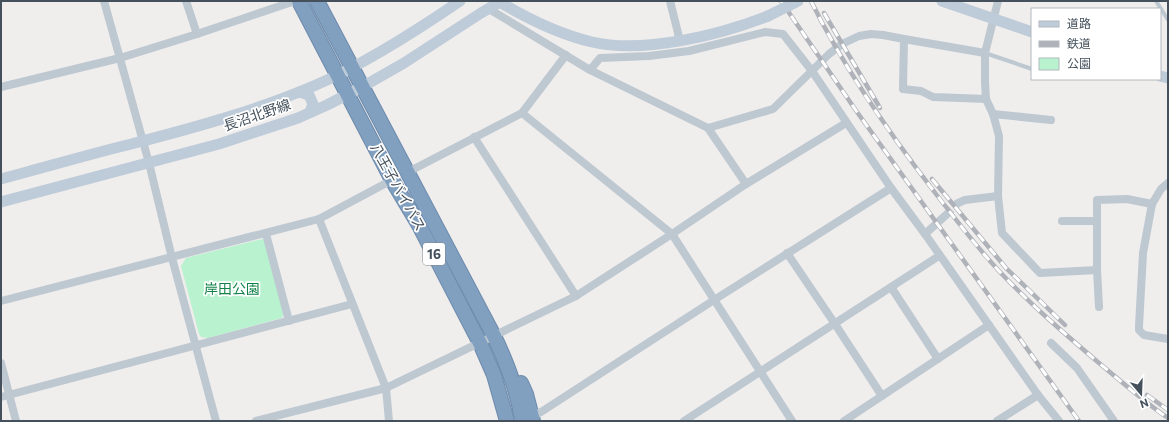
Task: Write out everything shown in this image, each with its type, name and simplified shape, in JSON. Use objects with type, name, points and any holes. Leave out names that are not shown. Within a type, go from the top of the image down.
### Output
[{"type":"highway","name":"八王子バイパス","points":[[299,1],[347,95],[392,180],[420,227],[480,343],[494,375],[507,421]]},
{"type":"highway","name":"八王子バイパス","points":[[317,1],[494,336],[506,348],[526,394],[529,419]]},
{"type":"highway","points":[[480,343],[479,361],[486,378],[498,421]]},
{"type":"main road","name":"長沼北野線","points":[[1,179],[232,116],[299,92],[352,67],[392,44],[460,1]]},
{"type":"main road","name":"長沼北野線","points":[[1,202],[244,137],[310,112],[347,95],[404,63],[500,1]]},
{"type":"main road","points":[[500,1],[547,28],[594,43],[635,46],[680,40],[742,26],[768,16],[798,1]]},
{"type":"main road","points":[[942,1],[1031,32]]},
{"type":"main road","points":[[299,92],[309,96],[313,104],[310,112]]},
{"type":"street","points":[[104,1],[149,163],[172,258],[216,421]]},
{"type":"street","points":[[186,1],[197,34]]},
{"type":"street","points":[[1,87],[120,58],[295,1]]},
{"type":"street","points":[[670,1],[680,40]]},
{"type":"street","points":[[998,1],[986,53],[985,82],[986,99],[993,114],[999,136],[998,196],[1002,233],[1040,272],[1098,270]]},
{"type":"street","points":[[488,8],[590,70],[708,128],[746,184]]},
{"type":"street","points":[[590,70],[600,58],[649,56],[689,51],[765,32],[782,34],[812,70],[846,123],[891,188],[1058,421]]},
{"type":"street","points":[[708,128],[773,109],[836,48],[859,36],[871,34],[883,35],[986,53]]},
{"type":"street","points":[[904,39],[903,89],[922,91],[933,97],[986,99]]},
{"type":"street","points":[[408,172],[522,113],[566,55]]},
{"type":"street","points":[[522,113],[672,234],[792,421]]},
{"type":"street","points":[[993,114],[1051,120]]},
{"type":"street","points":[[256,421],[386,388],[576,296],[746,184],[846,123]]},
{"type":"street","points":[[474,137],[576,296]]},
{"type":"street","points":[[1,301],[266,234],[319,219],[392,180]]},
{"type":"street","points":[[1168,183],[1161,188],[1152,204],[1143,253],[1139,330],[1144,335],[1168,340]]},
{"type":"street","points":[[529,419],[786,253],[891,188]]},
{"type":"street","points":[[958,203],[964,200],[998,196]]},
{"type":"street","points":[[1100,307],[1097,200],[1127,199],[1152,204]]},
{"type":"street","points":[[925,234],[946,215]]},
{"type":"street","points":[[319,219],[386,388],[389,421]]},
{"type":"street","points":[[1062,221],[1097,221]]},
{"type":"street","points":[[266,234],[289,321]]},
{"type":"street","points":[[786,253],[882,396]]},
{"type":"street","points":[[684,421],[939,256]]},
{"type":"street","points":[[892,287],[938,359]]},
{"type":"street","points":[[5,395],[352,304]]},
{"type":"street","points":[[844,421],[989,325]]},
{"type":"street","points":[[1052,343],[1077,368],[1114,421]]},
{"type":"street","points":[[1,363],[5,395],[16,421]]},
{"type":"street","points":[[997,421],[1038,395]]},
{"type":"street","points":[[289,421],[290,412]]},
{"type":"lane","points":[[1161,9],[1168,20]]},
{"type":"lane","points":[[986,53],[1031,69]]},
{"type":"green space","name":"岸田公園","points":[[262,239],[266,242],[284,314],[282,318],[208,338],[201,337],[181,266],[186,258]]},
{"type":"tunnel","points":[[946,215],[958,203]]},
{"type":"railway","points":[[781,1],[857,112],[1079,421]]},
{"type":"railway","points":[[811,1],[838,52],[901,148],[982,252],[1023,295],[1086,352],[1133,392],[1168,418]]},
{"type":"railway","points":[[824,13],[880,108]]},
{"type":"railway","points":[[932,179],[1006,268],[1065,325]]},
{"type":"railway","points":[[1147,395],[1168,410]]}]
